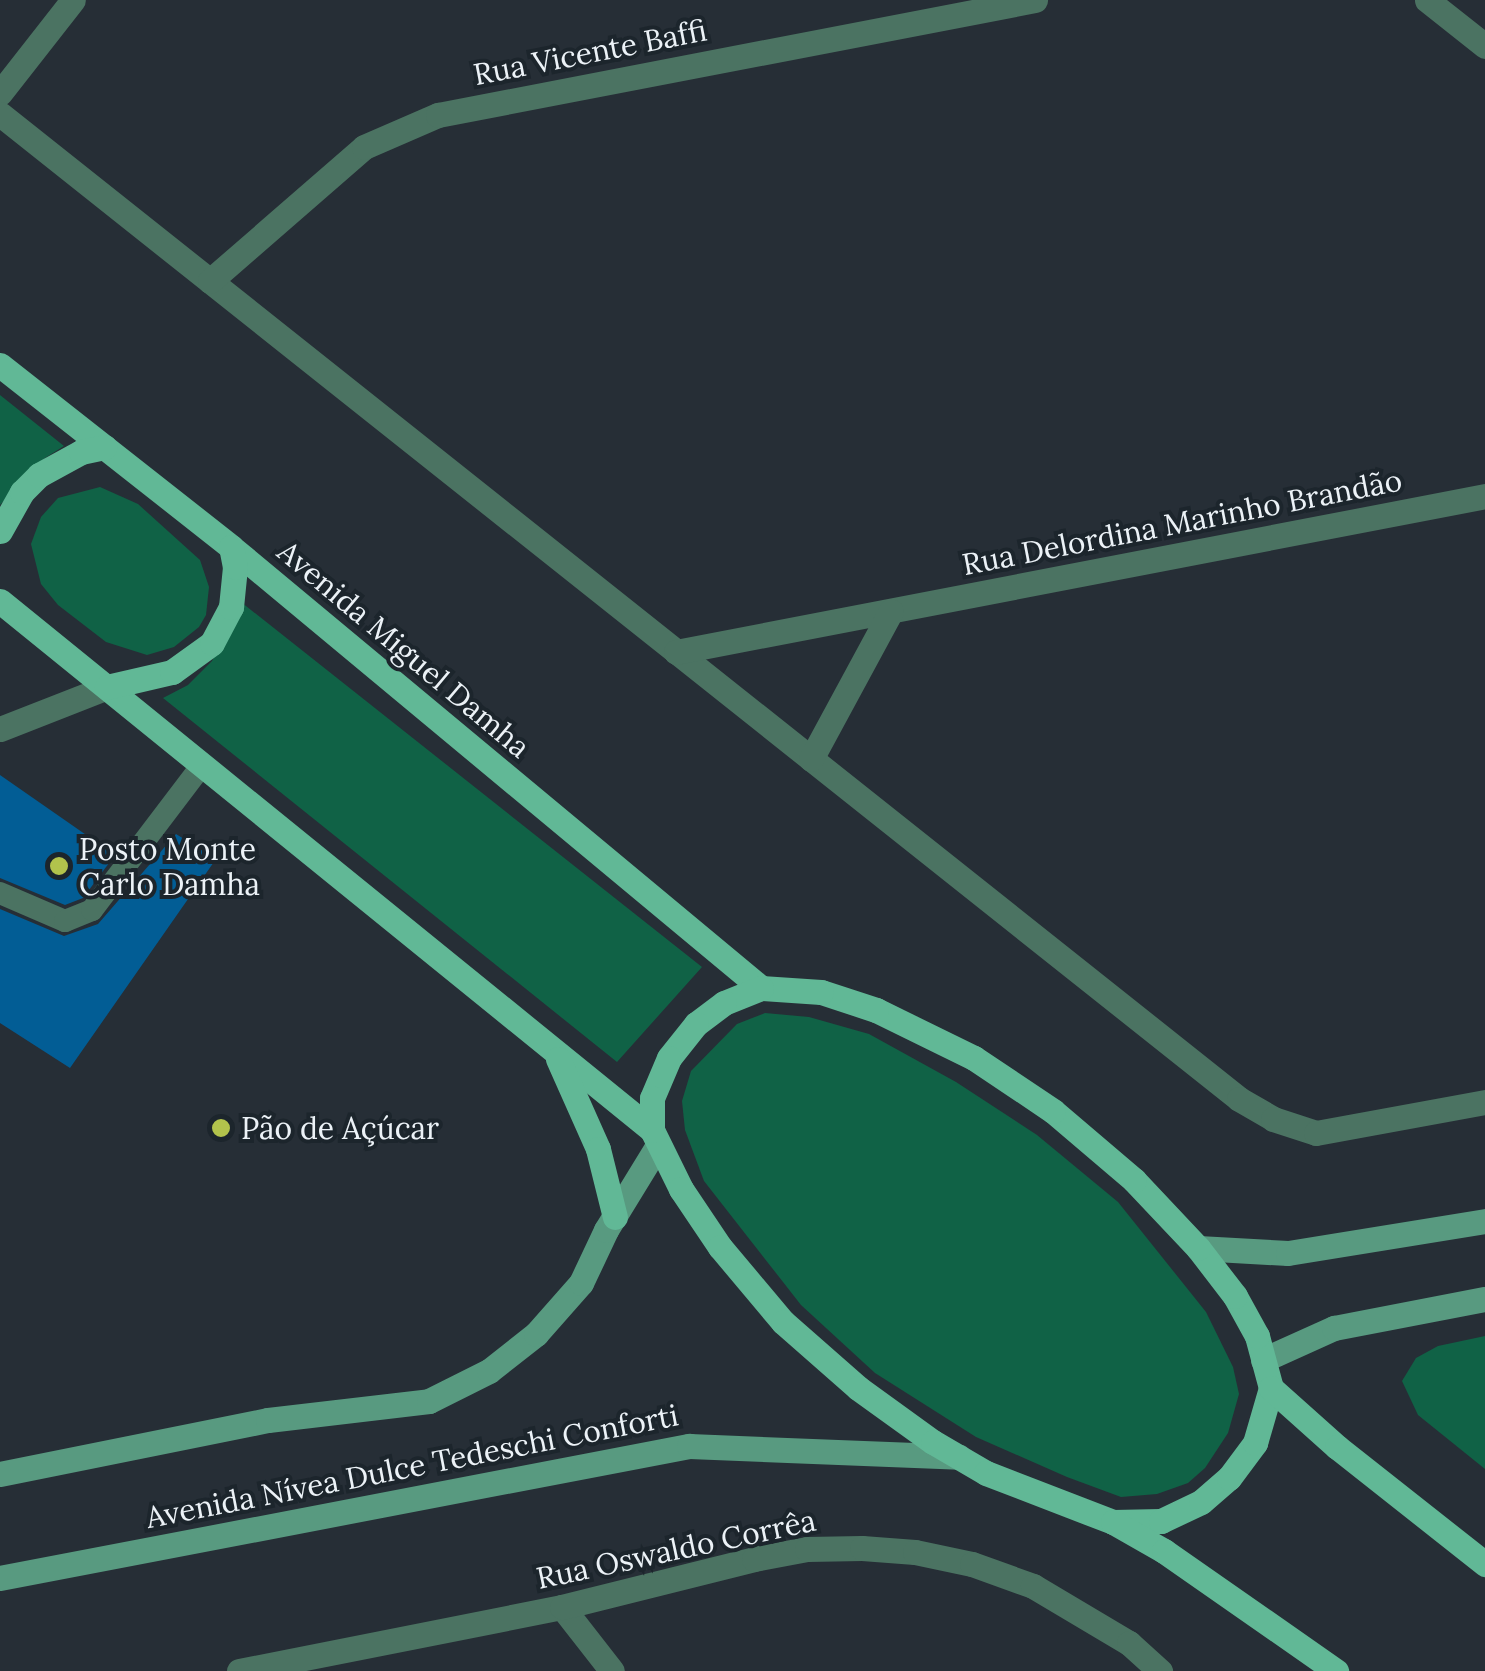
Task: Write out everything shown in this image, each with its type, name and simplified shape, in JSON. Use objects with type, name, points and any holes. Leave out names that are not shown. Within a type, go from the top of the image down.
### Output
[{"type":"main road","name":"Avenida Miguel Damha","points":[[0,366],[230,547],[761,988]]},
{"type":"main road","points":[[0,531],[22,492],[39,476],[80,452],[104,447]]},
{"type":"main road","points":[[107,688],[172,672],[212,643],[223,626],[234,587],[230,547]]},
{"type":"main road","points":[[0,580],[2,607],[202,765],[655,1138]]},
{"type":"main road","points":[[1336,1671],[1164,1550],[1113,1522],[1056,1503],[959,1457],[858,1388],[783,1322],[720,1247],[680,1189],[655,1138],[652,1098],[669,1058],[696,1024],[724,1003],[761,988],[821,992],[876,1010],[974,1058],[1052,1111],[1107,1157],[1198,1248],[1235,1296],[1257,1336],[1272,1388],[1337,1447],[1485,1564]]},
{"type":"main road","points":[[556,1054],[598,1149],[615,1216]]},
{"type":"main road","name":"Avenida Nívea Dulce Tedeschi Conforti","points":[[0,1474],[268,1420],[429,1401],[488,1371],[536,1334],[581,1283],[655,1138]]},
{"type":"main road","points":[[1198,1248],[1288,1254],[1485,1221]]},
{"type":"main road","points":[[1263,1360],[1334,1328],[1485,1299]]},
{"type":"main road","points":[[1113,1522],[1161,1521],[1201,1502],[1229,1478],[1255,1443],[1272,1388]]},
{"type":"main road","name":"Avenida Nívea Dulce Tedeschi Conforti","points":[[0,1578],[689,1446],[959,1457]]},
{"type":"street","points":[[0,93],[73,0]]},
{"type":"street","points":[[1427,0],[1485,46]]},
{"type":"street","name":"Rua Vicente Baffi","points":[[210,281],[364,147],[438,114],[1021,1]]},
{"type":"street","points":[[0,114],[1239,1099],[1273,1119],[1316,1134],[1485,1102]]},
{"type":"street","name":"Rua Delordina Marinho Brandão","points":[[676,652],[1485,496]]},
{"type":"street","points":[[812,759],[891,611]]},
{"type":"street","points":[[0,728],[107,688]]},
{"type":"street","name":"Rua Oswaldo Corrêa","points":[[239,1671],[562,1607],[806,1549],[915,1552],[1033,1586],[1129,1642],[1160,1671]]},
{"type":"street","points":[[562,1607],[612,1671]]},
{"type":"lane","points":[[0,893],[65,921],[92,910],[202,765]]},
{"type":"green space","points":[[0,395],[64,446],[45,458],[0,505]]},
{"type":"green space","points":[[100,487],[138,504],[200,560],[209,587],[206,615],[199,627],[174,647],[147,655],[106,642],[58,605],[41,584],[31,544],[41,517],[58,498]]},
{"type":"green space","points":[[241,602],[702,967],[617,1062],[163,698],[188,685],[212,661]]},
{"type":"green space","points":[[765,1013],[809,1017],[869,1034],[956,1082],[1037,1135],[1118,1202],[1206,1312],[1233,1367],[1239,1394],[1228,1433],[1205,1468],[1188,1483],[1157,1494],[1121,1497],[1067,1477],[976,1437],[875,1373],[801,1305],[704,1181],[685,1130],[682,1101],[691,1071],[737,1024]]},
{"type":"green space","points":[[1485,1336],[1485,1469],[1418,1415],[1402,1381],[1416,1358],[1438,1346]]},
{"type":"building","name":"Posto Monte Carlo Damha","points":[[0,775],[115,855],[83,898],[65,905],[0,878]]},
{"type":"building","points":[[176,834],[216,859],[70,1068],[0,1023],[0,909],[64,936],[98,924]]},
{"type":"place","name":"Posto Monte Carlo Damha","points":[[59,866]]},
{"type":"place","name":"Pão de Açúcar","points":[[221,1128]]}]
